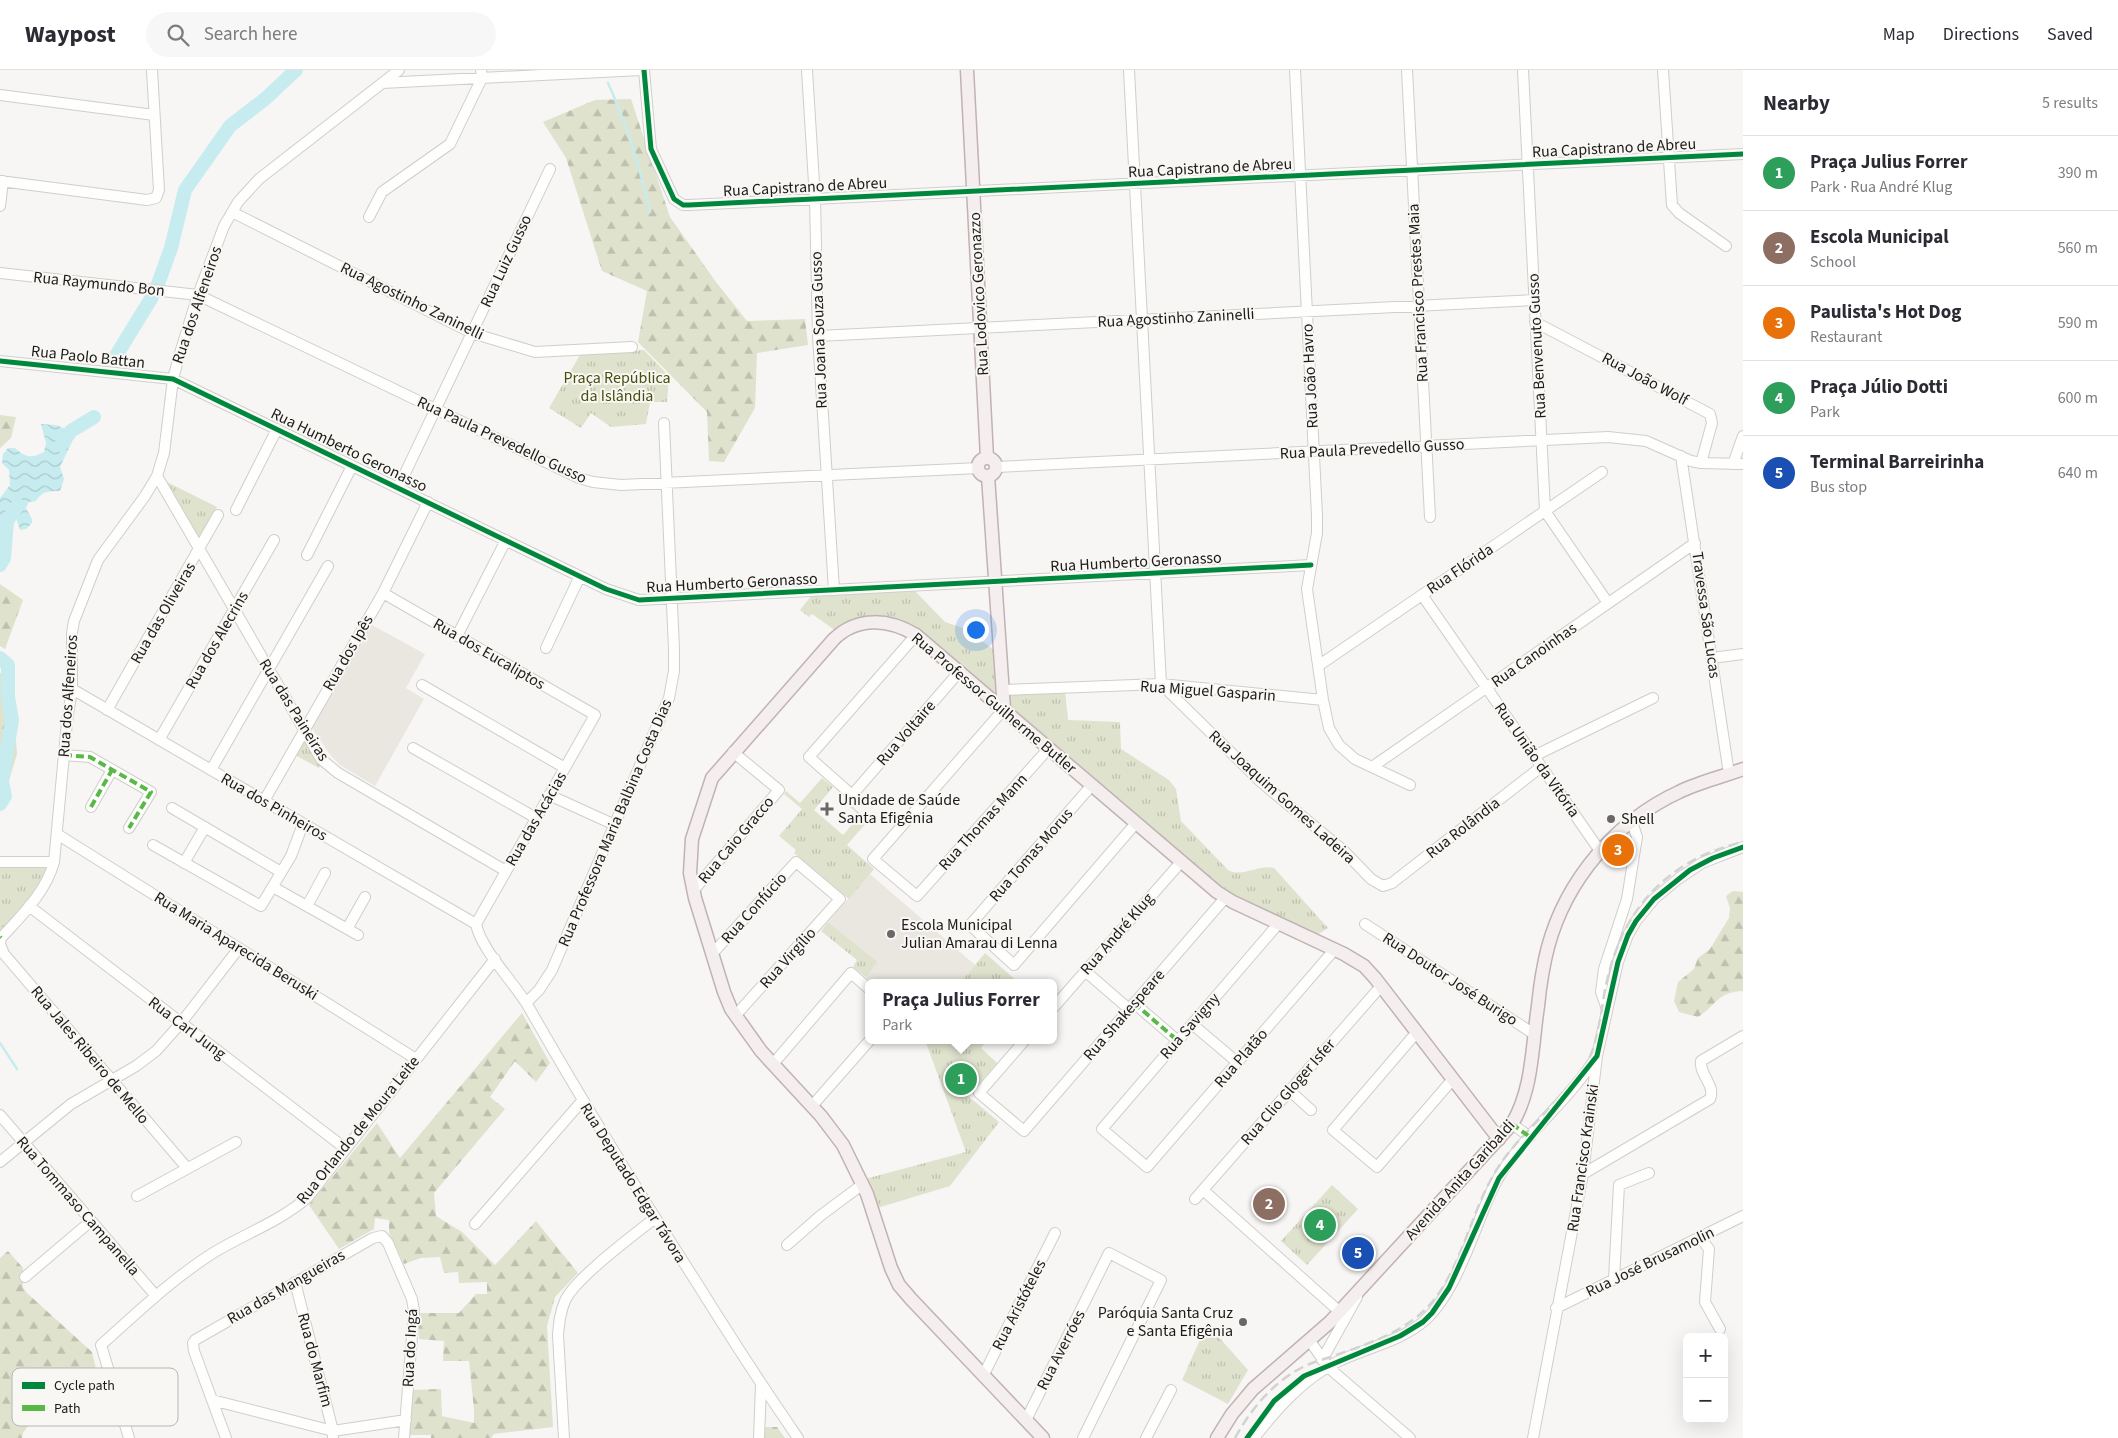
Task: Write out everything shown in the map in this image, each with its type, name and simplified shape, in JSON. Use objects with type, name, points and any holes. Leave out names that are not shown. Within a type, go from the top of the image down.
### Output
[{"type":"main road","name":"Rua Lodovico Geronazzo","points":[[967,70],[988,467],[1004,709]]},
{"type":"main road","name":"Rua Professor Guilherme Butler","points":[[1043,1438],[899,1285],[891,1268],[863,1184],[843,1145],[829,1125],[773,1064],[735,1016],[726,1000],[693,891],[690,862],[692,839],[712,778],[834,639],[846,629],[861,624],[887,622],[901,626],[916,634],[1180,862],[1225,898],[1335,949],[1364,966],[1499,1139]]},
{"type":"main road","name":"Avenida Anita Garibaldi","points":[[1217,1438],[1232,1414],[1253,1389],[1310,1341],[1340,1312],[1512,1124],[1526,1092],[1543,970],[1553,930],[1573,888],[1600,851],[1632,822],[1655,805],[1678,792],[1743,769]]},
{"type":"street","points":[[0,206],[1,181],[147,200],[156,198],[159,190],[152,70]]},
{"type":"street","name":"Rua dos Alfeneiros","points":[[0,937],[29,906],[46,883],[54,862],[72,689],[73,627],[94,567],[102,553],[145,496],[157,476],[166,441],[173,379],[198,295],[224,226],[248,190],[273,167],[398,70]]},
{"type":"street","points":[[382,83],[481,74],[642,70]]},
{"type":"street","name":"Rua Capistrano de Abreu","points":[[642,70],[651,149],[671,194],[678,203],[689,205],[1743,154]]},
{"type":"street","name":"Rua Joana Souza Gusso","points":[[807,70],[815,199],[818,336],[834,590]]},
{"type":"street","points":[[1129,70],[1161,684]]},
{"type":"street","name":"Rua João Havro","points":[[1294,70],[1317,524],[1307,589],[1323,700],[1330,728],[1339,745],[1355,758],[1410,785]]},
{"type":"street","name":"Rua Francisco Prestes Maia","points":[[1407,70],[1430,517]]},
{"type":"street","name":"Rua Benvenuto Gusso","points":[[1522,70],[1545,511]]},
{"type":"street","points":[[1663,70],[1671,200],[1675,210],[1726,246]]},
{"type":"street","points":[[369,216],[379,196],[386,188],[450,144],[481,74]]},
{"type":"street","points":[[0,95],[154,115]]},
{"type":"street","name":"Rua Luiz Gusso","points":[[398,488],[550,169]]},
{"type":"street","name":"Rua Agostinho Zaninelli","points":[[232,212],[472,333],[523,350],[545,353],[632,347]]},
{"type":"street","name":"Rua Raymundo Bon","points":[[0,273],[198,295]]},
{"type":"street","name":"Rua Paula Prevedello Gusso","points":[[198,295],[579,478],[593,482],[620,485],[1608,437],[1636,439],[1701,463],[1738,464]]},
{"type":"street","name":"Rua Agostinho Zaninelli","points":[[818,336],[1534,300]]},
{"type":"street","name":"Rua João Wolf","points":[[1535,322],[1710,414],[1712,423],[1701,463]]},
{"type":"street","name":"Rua Paolo Battan","points":[[0,361],[173,379]]},
{"type":"street","name":"Rua Humberto Geronasso","points":[[173,379],[580,576],[627,597],[639,600],[1311,565]]},
{"type":"street","name":"Rua Professora Maria Balbina Costa Dias","points":[[526,1003],[539,990],[552,970],[669,698],[672,686],[674,660],[664,423]]},
{"type":"street","points":[[236,510],[277,429]]},
{"type":"street","points":[[1738,464],[1743,436]]},
{"type":"street","name":"Travessa São Lucas","points":[[1681,456],[1730,774]]},
{"type":"street","points":[[307,555],[352,466]]},
{"type":"street","name":"Rua Flórida","points":[[1318,666],[1602,472]]},
{"type":"street","name":"Rua das Paineiras","points":[[157,476],[321,759],[338,773],[506,871]]},
{"type":"street","name":"Rua dos Ipês","points":[[264,801],[383,593],[428,502]]},
{"type":"street","points":[[1545,511],[1608,603]]},
{"type":"street","name":"Rua das Oliveiras","points":[[107,710],[218,515]]},
{"type":"street","name":"Rua dos Alecrins","points":[[159,740],[274,540]]},
{"type":"street","points":[[458,636],[506,540]]},
{"type":"street","name":"Rua Canoinhas","points":[[1372,767],[1695,543]]},
{"type":"street","points":[[211,770],[328,566]]},
{"type":"street","points":[[546,648],[580,576]]},
{"type":"street","name":"Rua dos Eucaliptos","points":[[383,593],[596,715]]},
{"type":"street","name":"Rua União da Vitória","points":[[1422,595],[1600,851]]},
{"type":"street","name":"Rua Voltaire","points":[[916,634],[809,757],[852,795],[960,671]]},
{"type":"street","points":[[1712,658],[1743,654]]},
{"type":"street","name":"Rua Miguel Gasparin","points":[[1002,690],[1161,684],[1323,700]]},
{"type":"street","name":"Rua Joaquim Gomes Ladeira","points":[[1161,684],[1267,788],[1343,850],[1371,879],[1383,886]]},
{"type":"street","points":[[422,685],[565,768]]},
{"type":"street","name":"Rua dos Pinheiros","points":[[72,689],[476,924]]},
{"type":"street","points":[[1534,756],[1653,698]]},
{"type":"street","name":"Rua Thomas Mann","points":[[1004,709],[874,860],[917,896],[1049,748]]},
{"type":"street","name":"Rua das Acácias","points":[[476,924],[596,715]]},
{"type":"street","points":[[413,748],[536,818]]},
{"type":"street","name":"Rua Caio Gracco","points":[[693,891],[779,790],[733,752]]},
{"type":"street","points":[[64,754],[90,757],[150,792],[130,828]]},
{"type":"street","name":"Rua Rolândia","points":[[1383,886],[1392,883],[1542,767]]},
{"type":"street","points":[[91,807],[112,770]]},
{"type":"street","name":"Rua Tomas Morus","points":[[1092,785],[970,925],[1014,965],[1136,823]]},
{"type":"street","points":[[549,796],[615,825]]},
{"type":"street","points":[[172,808],[281,872]]},
{"type":"street","name":"Rua Francisco Krainski","points":[[1533,1438],[1556,1308],[1572,1238],[1583,1174],[1597,1056],[1607,1010],[1601,992],[1604,969],[1627,898],[1637,837],[1632,822]]},
{"type":"street","points":[[153,845],[261,906],[291,856],[303,824]]},
{"type":"street","points":[[184,862],[204,827]]},
{"type":"street","name":"Rua Maria Aparecida Beruski","points":[[57,834],[416,1059]]},
{"type":"street","points":[[1607,1010],[1618,962],[1628,935],[1644,910],[1668,886],[1690,870],[1713,858],[1743,847]]},
{"type":"street","points":[[0,862],[54,862]]},
{"type":"street","name":"Rua Confúcio","points":[[712,954],[796,862],[840,899]]},
{"type":"street","name":"Rua André Klug","points":[[1057,1004],[1180,862]]},
{"type":"street","points":[[307,906],[326,873]]},
{"type":"street","points":[[273,886],[358,935]]},
{"type":"street","points":[[347,929],[366,896]]},
{"type":"street","name":"Rua Shakespeare","points":[[1021,1044],[979,1092],[1024,1131],[1225,898]]},
{"type":"street","name":"Rua Virgílio","points":[[735,1016],[840,899]]},
{"type":"street","name":"Rua Carl Jung","points":[[29,906],[346,1149]]},
{"type":"street","name":"Rua Savigny","points":[[1147,1167],[1102,1129],[1279,923]]},
{"type":"street","name":"Rua Deputado Edgar Távora","points":[[476,924],[481,937],[526,1003],[582,1101],[654,1218],[798,1438]]},
{"type":"street","name":"Rua Doutor José Burigo","points":[[1365,924],[1534,1034]]},
{"type":"street","name":"Rua Jales Ribeiro de Mello","points":[[0,937],[0,944],[4,954],[186,1168]]},
{"type":"street","points":[[0,1162],[71,1104],[147,1059],[181,1022],[239,948]]},
{"type":"street","name":"Rua Platão","points":[[1147,1167],[1335,949]]},
{"type":"street","name":"Rua Orlando de Moura Leite","points":[[108,1368],[101,1344],[156,1296],[180,1276],[212,1254],[302,1203],[495,959]]},
{"type":"street","points":[[1085,972],[1178,1041]]},
{"type":"street","points":[[773,1064],[851,973],[865,985]]},
{"type":"street","name":"Rua Clio Gloger Isfer","points":[[1195,1199],[1381,986]]},
{"type":"street","points":[[1192,1024],[1237,1062]]},
{"type":"street","points":[[1417,1032],[1333,1130],[1377,1167],[1453,1079]]},
{"type":"street","points":[[1583,1174],[1707,1102],[1712,1095],[1700,1066],[1701,1061],[1743,1036]]},
{"type":"street","points":[[812,1106],[866,1044]]},
{"type":"street","points":[[1325,1364],[1406,1333],[1423,1322],[1432,1313],[1449,1288],[1494,1186],[1530,1137],[1597,1056]]},
{"type":"street","points":[[1290,1091],[1311,1110]]},
{"type":"street","points":[[475,1224],[582,1101]]},
{"type":"street","name":"Rua Tommaso Campanella","points":[[0,1115],[156,1296]]},
{"type":"street","points":[[1512,1124],[1530,1137]]},
{"type":"street","points":[[137,1196],[236,1142]]},
{"type":"street","points":[[1614,1279],[1619,1185],[1649,1173]]},
{"type":"street","points":[[787,1245],[820,1216],[863,1184]]},
{"type":"street","points":[[1203,1190],[1340,1312]]},
{"type":"street","name":"Rua José Brusamolin","points":[[1556,1308],[1743,1216]]},
{"type":"street","points":[[564,1438],[558,1335],[559,1320],[565,1299],[580,1282],[654,1218]]},
{"type":"street","points":[[25,1277],[91,1221]]},
{"type":"street","name":"Rua Aristóteles","points":[[983,1376],[1055,1233]]},
{"type":"street","name":"Rua das Mangueiras","points":[[212,1400],[194,1351],[193,1343],[198,1337],[373,1238],[382,1236]]},
{"type":"street","name":"Rua do Ingá","points":[[382,1236],[388,1243],[412,1299],[414,1311],[404,1438]]},
{"type":"street","points":[[1700,1236],[1709,1249],[1705,1302],[1720,1329]]},
{"type":"street","name":"Rua Averróes","points":[[1026,1420],[1109,1253],[1161,1280],[1083,1438]]},
{"type":"street","name":"Rua do Marfim","points":[[295,1282],[333,1434]]},
{"type":"street","points":[[1254,1438],[1296,1391],[1325,1364],[1361,1289]]},
{"type":"street","points":[[1310,1341],[1325,1364],[1410,1438]]},
{"type":"street","points":[[759,1438],[762,1385]]},
{"type":"street","points":[[1146,1438],[1171,1390]]},
{"type":"street","points":[[212,1400],[333,1434],[406,1420]]},
{"type":"street","points":[[212,1400],[226,1438]]},
{"type":"street","name":"Rua Orlando de Moura Leite","points":[[125,1426],[129,1438]]},
{"type":"shaded area","points":[[372,625],[425,654],[406,688],[424,699],[375,786],[340,765],[331,756],[312,728]]},
{"type":"shaded area","name":"Escola Municipal Julian Amarau di Lenna","points":[[870,874],[975,965],[963,979],[868,979],[866,977],[878,962],[828,922]]},
{"type":"green space","points":[[631,99],[670,217],[716,282],[747,321],[805,319],[808,345],[757,353],[755,408],[724,462],[709,461],[707,412],[638,342],[647,291],[602,271],[566,158],[543,122],[595,100]]},
{"type":"green space","name":"Praça República da Islândia","points":[[644,350],[669,376],[667,402],[650,402],[646,424],[611,427],[591,413],[581,428],[549,408],[580,355]]},
{"type":"green space","points":[[0,415],[16,417],[11,438],[0,448]]},
{"type":"green space","points":[[167,482],[217,507],[200,539]]},
{"type":"green space","points":[[0,584],[23,600],[5,649],[0,646]]},
{"type":"green space","points":[[915,591],[945,622],[966,629],[993,649],[996,697],[891,619],[874,617],[836,631],[812,614],[809,617],[800,610],[812,595]]},
{"type":"green space","points":[[0,673],[6,676],[13,702],[17,754],[3,800],[0,800]]},
{"type":"green space","points":[[1065,691],[1068,720],[1120,722],[1121,749],[1169,780],[1176,789],[1181,821],[1228,870],[1239,873],[1268,867],[1274,868],[1328,928],[1317,935],[1225,892],[1008,708],[1007,694]]},
{"type":"green space","points":[[304,740],[320,766],[319,768],[295,755]]},
{"type":"green space","points":[[822,778],[833,787],[814,810],[843,835],[860,816],[850,807],[851,805],[868,821],[847,845],[874,869],[849,899],[794,853],[796,850],[779,836],[802,809],[784,794],[786,791],[800,803]]},
{"type":"green space","points":[[0,867],[49,867],[43,882],[0,935]]},
{"type":"green space","points":[[1733,891],[1743,892],[1743,991],[1734,992],[1722,997],[1698,1017],[1679,1012],[1674,1001],[1678,982],[1694,969],[1698,958],[1710,949],[1729,918],[1730,908],[1726,896]]},
{"type":"green space","points":[[828,922],[878,962],[866,977],[853,967],[857,960],[821,931]]},
{"type":"green space","points":[[985,953],[1014,979],[963,979]]},
{"type":"green space","points":[[522,1013],[550,1063],[536,1082],[515,1061],[490,1097],[505,1109],[434,1193],[436,1216],[462,1232],[495,1265],[536,1221],[578,1273],[555,1297],[547,1326],[553,1427],[494,1434],[491,1438],[431,1438],[431,1435],[408,1435],[412,1390],[441,1389],[442,1416],[474,1423],[469,1361],[443,1361],[444,1341],[419,1339],[419,1313],[459,1313],[476,1294],[487,1294],[487,1282],[459,1283],[458,1272],[444,1273],[440,1257],[421,1258],[404,1264],[389,1233],[389,1220],[375,1218],[374,1229],[339,1249],[309,1205],[377,1123],[400,1158]]},
{"type":"green space","points":[[926,1044],[984,1044],[981,1048],[997,1063],[968,1096],[999,1122],[950,1186],[877,1208],[865,1179],[966,1152]]},
{"type":"green space","points":[[1332,1185],[1358,1209],[1307,1265],[1281,1241]]},
{"type":"green space","points":[[8,1251],[23,1268],[23,1288],[92,1352],[96,1368],[12,1368],[12,1426],[28,1426],[22,1438],[0,1438],[0,1258]]},
{"type":"green space","points":[[1207,1324],[1248,1370],[1228,1404],[1182,1380]]},
{"type":"green space","points":[[764,1427],[777,1427],[785,1438],[763,1438]]},
{"type":"water","points":[[41,424],[56,425],[71,431],[72,442],[60,467],[64,479],[60,491],[46,492],[36,501],[29,502],[26,508],[32,523],[26,529],[20,530],[16,518],[0,522],[0,498],[10,485],[9,470],[2,463],[3,454],[8,448],[15,448],[28,456],[35,456],[44,452],[46,443]]},
{"type":"waterway","points":[[158,284],[171,248],[185,190],[230,126],[265,99],[296,70]]},
{"type":"waterway","points":[[608,83],[632,146],[650,212]]},
{"type":"waterway","points":[[114,359],[152,297]]},
{"type":"waterway","points":[[61,445],[71,431],[94,417]]},
{"type":"waterway","points":[[0,565],[4,558],[7,521],[18,505]]},
{"type":"waterway","points":[[0,658],[8,665],[8,697],[12,720],[2,781],[5,796],[0,804]]},
{"type":"waterway","points":[[0,1043],[17,1069]]},
{"type":"railway","points":[[1235,1438],[1248,1417],[1264,1397],[1292,1373],[1312,1363],[1356,1348],[1398,1330],[1422,1313],[1432,1302],[1450,1275],[1483,1196],[1499,1166],[1508,1153],[1564,1094],[1588,1060],[1596,1041],[1610,968],[1617,947],[1637,910],[1650,893],[1684,866],[1709,853],[1743,841]]},
{"type":"marked path","points":[[64,755],[90,757],[151,792],[129,828]]},
{"type":"marked path","points":[[91,807],[112,770]]},
{"type":"marked path","points":[[1134,1003],[1178,1041]]},
{"type":"marked path","points":[[1512,1124],[1530,1137]]},
{"type":"cycle path","points":[[644,70],[651,149],[674,199],[683,205],[1743,154]]},
{"type":"cycle path","points":[[0,361],[173,379],[606,589],[639,600],[1311,565]]},
{"type":"cycle path","points":[[1247,1438],[1274,1401],[1304,1376],[1400,1336],[1423,1322],[1432,1313],[1449,1288],[1499,1178],[1597,1056],[1618,962],[1628,935],[1636,921],[1654,899],[1690,870],[1713,858],[1743,847]]},
{"type":"place","name":"Unidade de Saúde Santa Efigênia","points":[[827,809]]},
{"type":"place","name":"Shell","points":[[1611,819]]},
{"type":"place","name":"Paulista's Hot Dog","points":[[1618,850]]},
{"type":"place","name":"Escola Municipal Julian Amarau di Lenna","points":[[891,934]]},
{"type":"place","name":"Praça Julius Forrer","points":[[961,1079]]},
{"type":"place","name":"Escola Municipal","points":[[1269,1204]]},
{"type":"place","name":"Praça Júlio Dotti","points":[[1320,1225]]},
{"type":"place","name":"Terminal Barreirinha","points":[[1358,1253]]},
{"type":"place","name":"Paróquia Santa Cruz e Santa Efigênia","points":[[1243,1322]]}]
